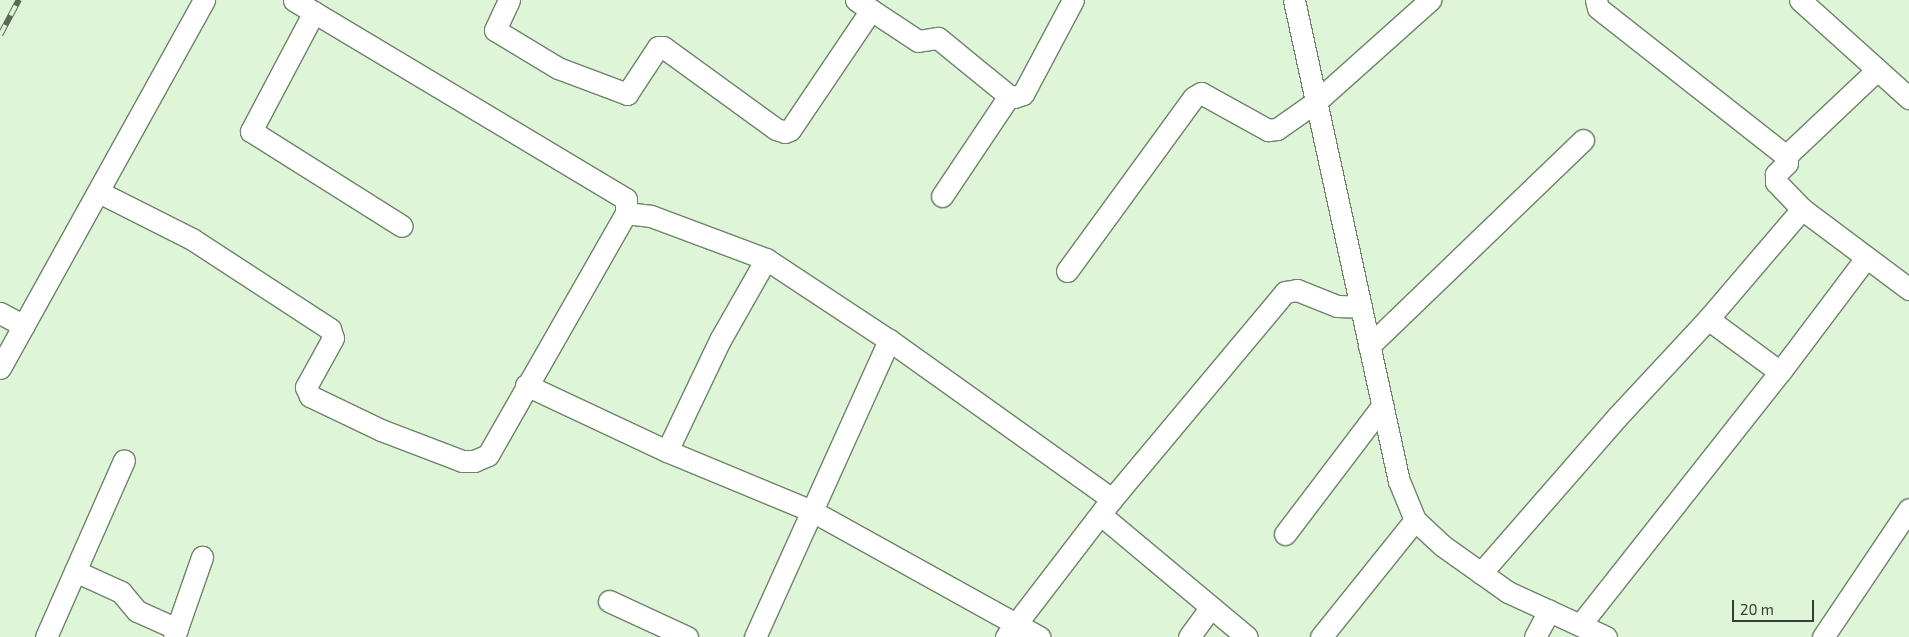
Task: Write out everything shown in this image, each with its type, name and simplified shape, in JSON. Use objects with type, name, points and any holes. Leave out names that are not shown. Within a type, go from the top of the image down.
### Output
[{"type":"street","points":[[0,368],[204,0]]},
{"type":"street","points":[[99,192],[192,240],[330,329],[333,338],[306,387],[308,392],[381,430],[462,461],[482,460],[488,455],[526,385],[626,213],[623,194],[476,110],[294,0]]},
{"type":"street","points":[[509,0],[495,30],[558,68],[627,94],[658,47],[663,47],[776,129],[785,132],[790,130],[863,5],[918,41],[938,38],[1009,96],[1023,94],[1074,0]]},
{"type":"street","points":[[1294,0],[1399,481],[1415,520],[1443,546],[1508,592],[1606,637]]},
{"type":"street","points":[[1067,271],[1194,97],[1201,93],[1273,130],[1317,102],[1430,0]]},
{"type":"street","points":[[1596,0],[1598,8],[1786,156],[1787,163],[1775,179],[1802,209],[1865,259],[1909,289]]},
{"type":"street","points":[[1800,0],[1909,98]]},
{"type":"street","points":[[314,12],[251,131],[402,226]]},
{"type":"street","points":[[1786,156],[1877,70]]},
{"type":"street","points":[[942,196],[1009,96]]},
{"type":"street","points":[[1369,346],[1583,140]]},
{"type":"street","points":[[1482,573],[1617,417],[1708,319],[1802,209]]},
{"type":"street","points":[[626,213],[652,216],[766,259],[889,340],[1106,507],[1211,607],[1247,637]]},
{"type":"street","points":[[667,451],[720,340],[766,259]]},
{"type":"street","points":[[1580,625],[1780,372],[1865,259]]},
{"type":"street","points":[[1011,630],[1106,507],[1285,292],[1297,290],[1336,306],[1361,307]]},
{"type":"street","points":[[0,313],[24,326]]},
{"type":"street","points":[[1708,319],[1780,372]]},
{"type":"street","points":[[756,637],[889,340]]},
{"type":"street","points":[[526,385],[667,451],[812,511],[1011,630],[1039,637]]},
{"type":"street","points":[[1285,534],[1382,406]]},
{"type":"street","points":[[46,637],[124,460]]},
{"type":"street","points":[[1823,637],[1909,509]]},
{"type":"street","points":[[1321,637],[1415,520]]},
{"type":"street","points":[[75,571],[121,592],[137,611],[175,633],[202,556]]},
{"type":"street","points":[[609,601],[687,637]]},
{"type":"street","points":[[1189,637],[1211,607]]},
{"type":"street","points":[[1535,637],[1549,611]]},
{"type":"railway","points":[[0,35],[19,0]]}]
